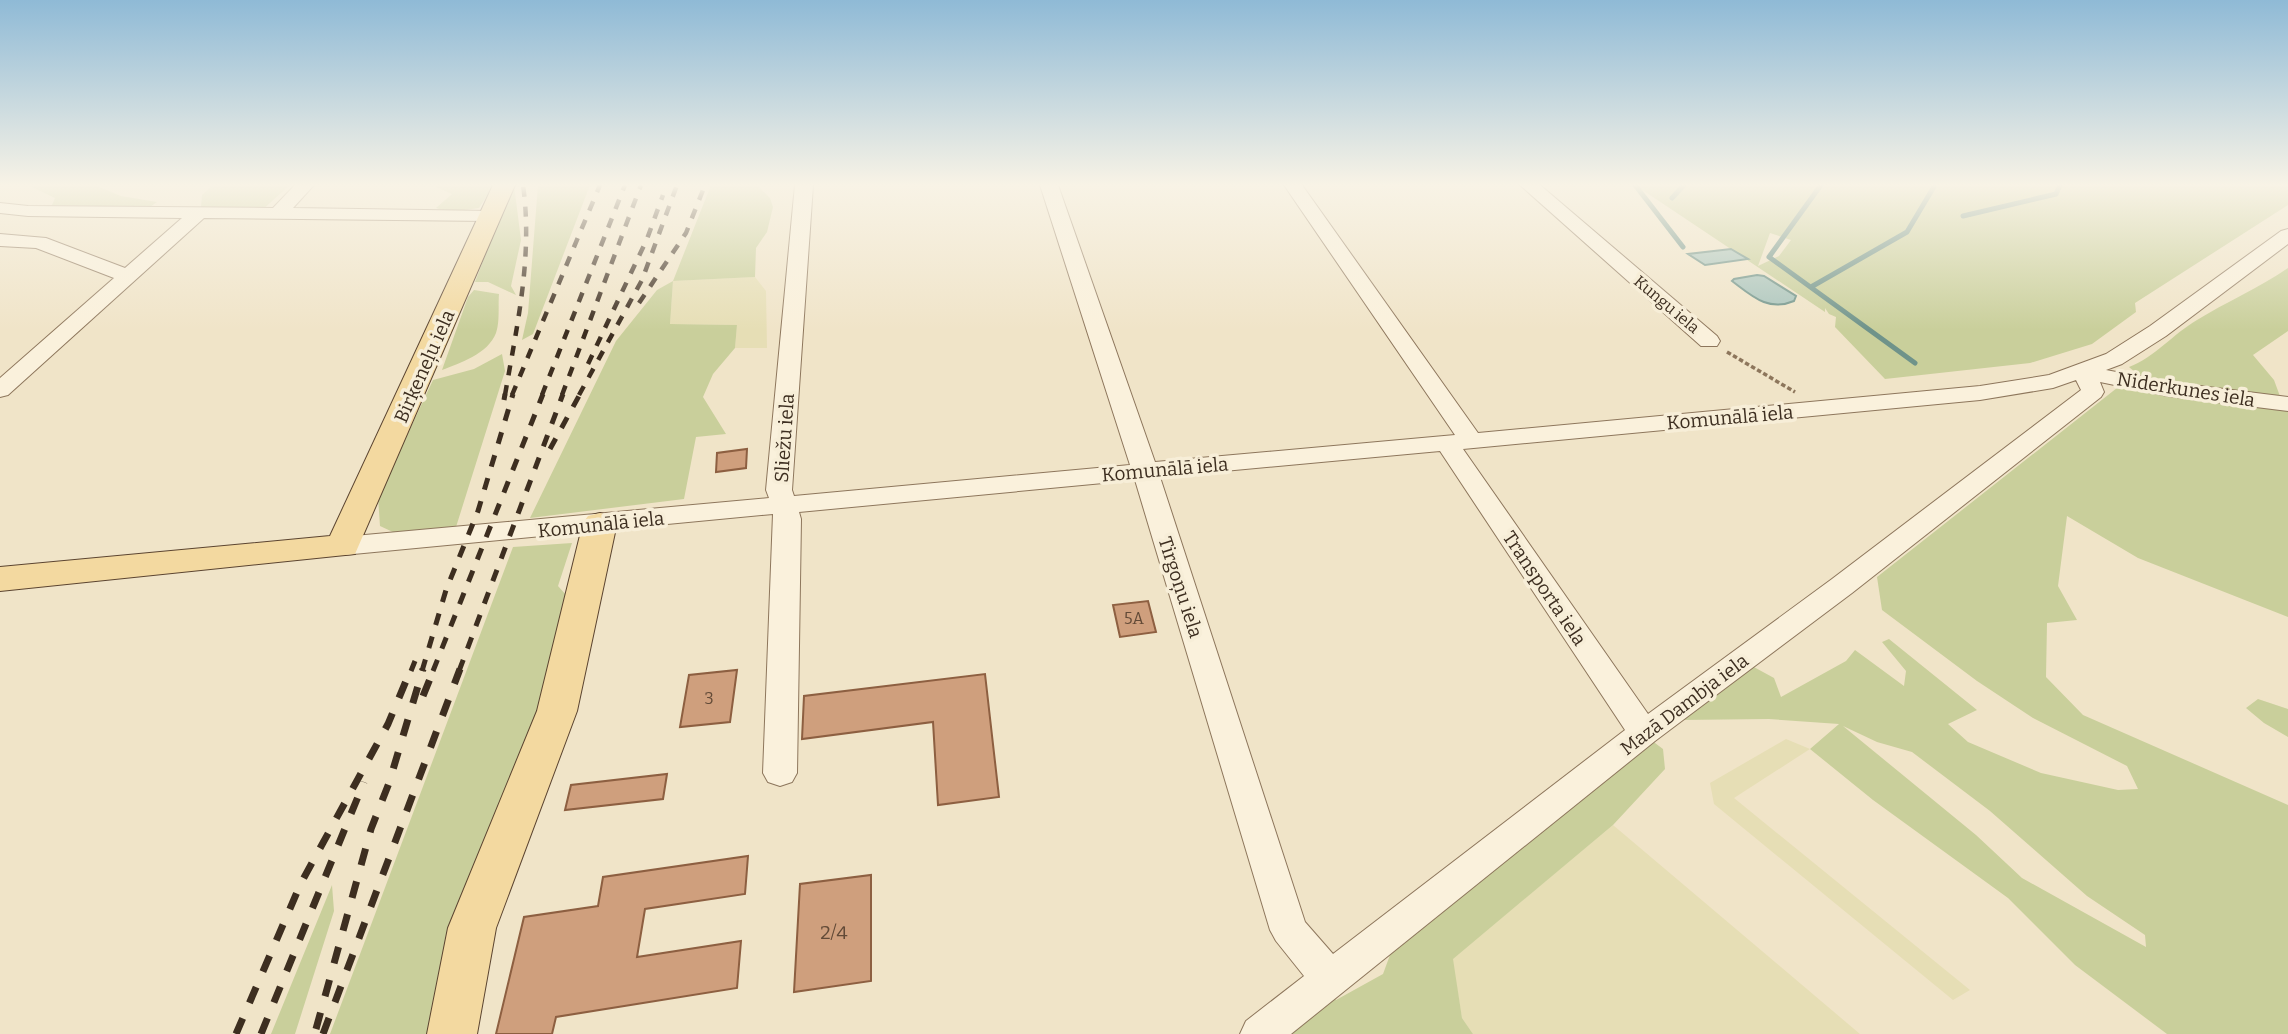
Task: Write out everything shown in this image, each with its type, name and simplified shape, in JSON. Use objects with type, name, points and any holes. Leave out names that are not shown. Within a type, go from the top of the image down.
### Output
[{"type":"main road","name":"Birķeneļu iela","points":[[343,546],[482,233]]},
{"type":"main road","points":[[453,1034],[472,928],[557,711],[600,523]]},
{"type":"main road","name":"Komunālā iela","points":[[0,579],[343,546]]},
{"type":"street","points":[[0,390],[177,233]]},
{"type":"street","name":"Sliežu iela","points":[[780,774],[788,519],[779,490],[800,233]]},
{"type":"street","name":"Tirgoņu iela","points":[[1065,233],[1145,471],[1289,930],[1330,979]]},
{"type":"street","name":"Transporta iela","points":[[1324,233],[1644,733]]},
{"type":"street","name":"Kungu iela","points":[[1585,233],[1709,341]]},
{"type":"street","name":"Komunālā iela","points":[[343,546],[1980,393],[2053,381],[2115,359],[2288,236]]},
{"type":"street","points":[[0,240],[39,242],[130,277]]},
{"type":"street","name":"Niderkunes iela","points":[[2084,372],[2168,388],[2288,404]]},
{"type":"street","name":"Mazā Dambja iela","points":[[1260,1034],[1644,733],[1842,586],[2093,392],[2084,372]]},
{"type":"path","points":[[1709,341],[1792,390]]},
{"type":"shaded area","points":[[755,277],[766,291],[767,348],[735,348],[737,325],[670,324],[673,281]]},
{"type":"shaded area","points":[[1786,739],[1810,749],[1734,798],[1970,990],[1953,1000],[1714,804],[1710,783]]},
{"type":"shaded area","points":[[1613,825],[1860,1034],[1473,1034],[1462,1018],[1452,959]]},
{"type":"green space","points":[[494,233],[520,233],[511,286],[516,295],[488,282],[475,282]]},
{"type":"green space","points":[[534,233],[572,233],[533,334],[522,340],[528,313]]},
{"type":"green space","points":[[692,233],[766,233],[756,248],[755,277],[673,281]]},
{"type":"green space","points":[[1707,233],[1770,233],[1758,266],[1779,256],[1791,240],[1771,233],[2244,233],[2135,303],[2136,312],[2092,344],[2030,363],[1885,379],[1835,327],[1836,317],[1829,314],[1825,308],[1825,312]]},
{"type":"green space","points":[[2288,268],[2288,331],[2253,355],[2274,380],[2281,399],[2178,386],[2140,375],[2129,367],[2197,320]]},
{"type":"green space","points":[[673,281],[670,324],[737,325],[735,348],[713,374],[703,397],[726,434],[696,437],[684,499],[530,518],[616,341],[657,290]]},
{"type":"green space","points":[[474,290],[499,294],[496,333],[487,347],[480,352],[442,370],[468,297]]},
{"type":"green space","points":[[502,354],[505,371],[456,527],[395,533],[380,526],[378,497],[433,380],[474,369]]},
{"type":"green space","points":[[2122,384],[2288,410],[2288,617],[2138,558],[2067,516],[2058,586],[2077,620],[2047,623],[2046,677],[2083,715],[2288,805],[2288,1034],[2167,1034],[2075,965],[2008,898],[1873,800],[1810,749],[1839,724],[1769,719],[1679,720],[1752,666],[1774,678],[1781,697],[1846,661],[1855,650],[1904,686],[1906,671],[1882,642],[1889,639],[1977,710],[1948,724],[1968,742],[2041,773],[2118,790],[2138,789],[2127,766],[2033,718],[1977,681],[1882,610],[1877,577]],"holes":[[[1843,726],[1877,742],[1912,752],[1990,811],[2087,896],[2145,935],[2146,947],[2022,878],[1976,835]]]},
{"type":"green space","points":[[572,543],[558,586],[567,596],[529,744],[432,1034],[330,1034],[513,547]]},
{"type":"green space","points":[[2258,699],[2288,709],[2288,737],[2264,723],[2246,708]]},
{"type":"green space","points":[[1651,740],[1663,749],[1665,769],[1613,825],[1453,959],[1462,1018],[1473,1034],[1276,1034],[1330,990],[1336,1000],[1383,974],[1390,955],[1543,826]]},
{"type":"green space","points":[[332,885],[334,911],[295,1034],[271,1034]]},
{"type":"water","points":[[1731,249],[1748,259],[1705,265],[1688,254]]},
{"type":"water","points":[[1764,276],[1796,296],[1794,301],[1776,305],[1761,301],[1732,281]]},
{"type":"building","points":[[747,449],[746,468],[716,472],[717,453]]},
{"type":"building","points":[[1148,601],[1156,632],[1120,637],[1113,605]]},
{"type":"building","points":[[737,670],[730,722],[680,727],[689,675]]},
{"type":"building","points":[[985,674],[999,797],[938,805],[933,722],[802,739],[804,696]]},
{"type":"building","points":[[667,774],[663,799],[565,810],[571,785]]},
{"type":"building","points":[[748,856],[745,894],[645,909],[637,957],[741,941],[737,988],[556,1017],[552,1034],[496,1034],[524,917],[598,906],[603,877]]},
{"type":"building","points":[[871,875],[871,981],[794,992],[800,884]]},
{"type":"waterway","points":[[1672,233],[1683,247]]},
{"type":"waterway","points":[[1786,233],[1769,257],[1915,363]]},
{"type":"waterway","points":[[1811,287],[1905,233]]},
{"type":"railway","points":[[505,395],[519,317],[526,233]]},
{"type":"railway","points":[[512,395],[580,233]]},
{"type":"railway","points":[[542,395],[606,233]]},
{"type":"railway","points":[[562,395],[623,233]]},
{"type":"railway","points":[[588,364],[649,233]]},
{"type":"railway","points":[[579,395],[642,280],[659,233]]},
{"type":"railway","points":[[639,303],[686,233]]},
{"type":"railway","points":[[504,400],[505,394]]},
{"type":"railway","points":[[422,671],[446,590],[478,511],[513,394]]},
{"type":"railway","points":[[433,671],[543,394]]},
{"type":"railway","points":[[459,671],[563,394]]},
{"type":"railway","points":[[550,449],[580,394]]},
{"type":"railway","points":[[411,671],[415,661]]},
{"type":"railway","points":[[236,1034],[301,883],[388,724],[411,669]]},
{"type":"railway","points":[[316,1029],[371,829],[389,783],[423,669]]},
{"type":"railway","points":[[423,696],[434,669]]},
{"type":"railway","points":[[323,1034],[460,669]]},
{"type":"railway","points":[[261,1034],[364,782]]}]
